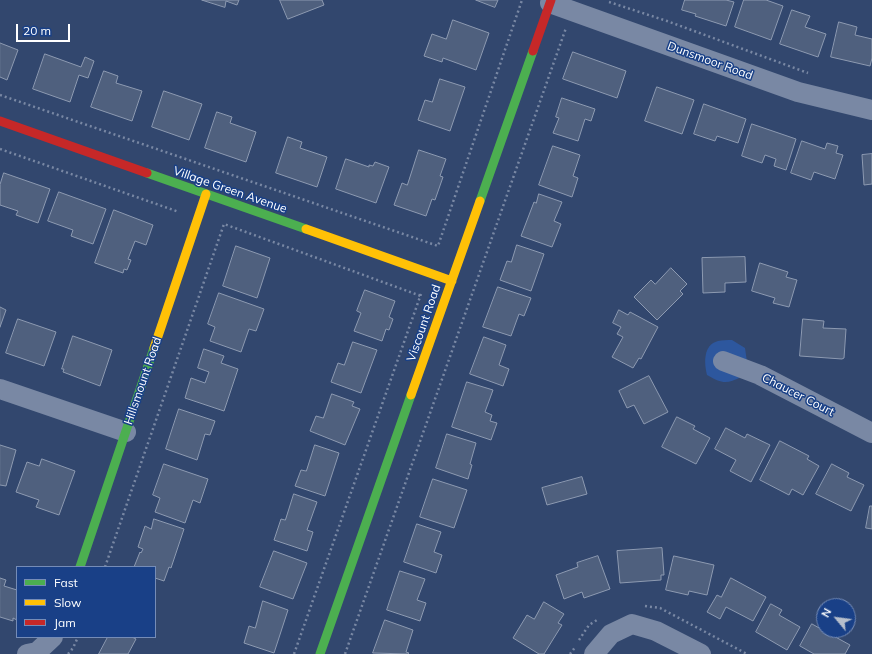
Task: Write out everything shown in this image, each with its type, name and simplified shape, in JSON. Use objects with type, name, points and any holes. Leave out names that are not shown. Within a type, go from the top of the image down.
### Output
[{"type":"street","name":"Dunsmoor Road","points":[[550,2],[798,92],[872,110]]},
{"type":"street","name":"Viscount Road","points":[[320,654],[550,2]]},
{"type":"street","name":"Village Green Avenue","points":[[0,121],[452,281]]},
{"type":"street","name":"Hillsmount Road","points":[[80,566],[206,194]]},
{"type":"street","name":"Chaucer Court","points":[[723,361],[760,375],[872,433]]},
{"type":"street","points":[[0,390],[126,432]]},
{"type":"street","points":[[594,654],[611,634],[632,624],[656,631],[701,654]]},
{"type":"street","points":[[26,654],[37,652],[53,638]]},
{"type":"path","points":[[0,95],[438,246],[522,0]]},
{"type":"path","points":[[603,0],[674,24],[812,75]]},
{"type":"path","points":[[345,654],[566,28]]},
{"type":"path","points":[[0,149],[198,218],[224,224],[421,296]]},
{"type":"path","points":[[105,566],[224,224]]},
{"type":"path","points":[[294,654],[423,290]]},
{"type":"path","points":[[68,654],[73,648],[78,638]]},
{"type":"shaded area","points":[[732,340],[745,348],[747,362],[741,377],[727,382],[716,380],[707,375],[705,360],[707,350],[713,343],[718,341]]},
{"type":"building","points":[[202,0],[239,0],[237,5],[226,1],[225,7]]},
{"type":"building","points":[[280,0],[322,0],[324,5],[288,19]]},
{"type":"building","points":[[476,0],[498,0],[495,7]]},
{"type":"building","points":[[685,0],[726,0],[734,2],[726,26],[682,10]]},
{"type":"building","points":[[744,0],[766,0],[783,6],[771,40],[735,27]]},
{"type":"building","points":[[792,10],[810,16],[805,27],[826,34],[818,57],[780,44]]},
{"type":"building","points":[[453,20],[489,33],[476,70],[443,58],[442,62],[424,56],[432,34],[446,39]]},
{"type":"building","points":[[839,22],[857,27],[855,35],[872,39],[872,58],[870,66],[831,57]]},
{"type":"building","points":[[0,43],[18,50],[7,80],[0,77]]},
{"type":"building","points":[[573,52],[626,71],[617,98],[563,79]]},
{"type":"building","points":[[45,54],[81,67],[85,57],[94,61],[88,78],[79,75],[70,102],[33,89]]},
{"type":"building","points":[[104,71],[118,76],[116,83],[142,91],[132,121],[91,107]]},
{"type":"building","points":[[440,79],[465,87],[450,131],[418,120],[425,100],[432,102]]},
{"type":"building","points":[[657,87],[694,100],[682,134],[645,121]]},
{"type":"building","points":[[164,91],[202,104],[189,140],[152,127]]},
{"type":"building","points":[[562,98],[595,109],[591,121],[585,119],[578,141],[553,133],[559,118],[556,117]]},
{"type":"building","points":[[704,104],[746,119],[738,143],[717,136],[715,141],[694,134]]},
{"type":"building","points":[[217,112],[232,117],[230,123],[256,132],[246,162],[205,148]]},
{"type":"building","points":[[752,124],[796,139],[786,170],[774,166],[776,159],[765,155],[762,163],[742,156]]},
{"type":"building","points":[[288,137],[302,142],[300,148],[327,157],[317,187],[276,173]]},
{"type":"building","points":[[802,141],[825,149],[827,143],[838,146],[836,153],[843,155],[835,179],[814,172],[811,180],[791,173]]},
{"type":"building","points":[[553,146],[580,155],[573,176],[578,178],[572,197],[539,185]]},
{"type":"building","points":[[419,150],[446,159],[440,176],[443,177],[435,200],[432,199],[426,216],[394,205],[402,183],[407,185]]},
{"type":"building","points":[[872,154],[872,184],[864,185],[862,155]]},
{"type":"building","points":[[346,159],[369,167],[369,165],[373,166],[375,162],[389,167],[376,203],[336,189]]},
{"type":"building","points":[[4,173],[50,189],[38,223],[16,215],[18,211],[0,205],[0,185]]},
{"type":"building","points":[[59,192],[106,209],[93,244],[71,236],[73,230],[48,221]]},
{"type":"building","points":[[539,194],[562,202],[554,221],[561,224],[552,247],[521,236],[534,202],[536,203]]},
{"type":"building","points":[[114,210],[153,225],[146,245],[135,241],[128,259],[131,260],[127,270],[124,269],[123,273],[95,263]]},
{"type":"building","points":[[517,245],[544,254],[531,291],[500,280],[507,261],[511,262]]},
{"type":"building","points":[[236,246],[270,258],[257,298],[223,286]]},
{"type":"building","points":[[745,257],[746,282],[725,283],[725,292],[703,293],[702,258]]},
{"type":"building","points":[[760,263],[788,272],[786,277],[797,280],[789,307],[773,303],[775,298],[752,291]]},
{"type":"building","points":[[671,268],[687,284],[680,291],[683,294],[657,320],[634,297],[651,280],[655,284]]},
{"type":"building","points":[[498,287],[531,298],[524,316],[519,314],[511,336],[483,327]]},
{"type":"building","points":[[365,290],[395,301],[389,317],[393,319],[389,330],[386,329],[382,341],[354,331],[361,313],[357,311]]},
{"type":"building","points":[[219,293],[264,309],[256,331],[249,329],[241,352],[210,341],[215,327],[208,324]]},
{"type":"building","points":[[0,307],[6,310],[0,327]]},
{"type":"building","points":[[619,310],[628,315],[630,312],[658,327],[641,359],[639,358],[633,368],[612,357],[623,337],[617,334],[621,327],[613,323]]},
{"type":"building","points":[[18,319],[56,332],[44,366],[6,353]]},
{"type":"building","points":[[803,319],[824,321],[823,328],[846,329],[844,358],[800,356]]},
{"type":"building","points":[[73,336],[112,350],[100,386],[63,372],[64,369],[62,369]]},
{"type":"building","points":[[484,337],[506,345],[499,365],[509,369],[503,386],[470,374]]},
{"type":"building","points":[[353,342],[377,350],[361,393],[331,382],[338,363],[344,365]]},
{"type":"building","points":[[204,349],[224,356],[221,363],[238,369],[224,411],[185,398],[191,378],[205,383],[209,372],[198,368]]},
{"type":"building","points":[[649,376],[668,412],[644,424],[634,405],[627,408],[619,391]]},
{"type":"building","points":[[467,382],[493,390],[485,412],[492,415],[490,421],[497,423],[491,440],[452,427]]},
{"type":"building","points":[[332,394],[354,402],[352,406],[360,409],[345,445],[310,431],[316,416],[323,418]]},
{"type":"building","points":[[179,409],[215,421],[210,435],[205,434],[197,460],[166,449]]},
{"type":"building","points":[[677,417],[695,426],[693,429],[710,438],[696,464],[662,447]]},
{"type":"building","points":[[726,428],[745,438],[747,434],[770,445],[751,482],[730,471],[736,460],[715,449]]},
{"type":"building","points":[[447,434],[476,443],[470,464],[472,465],[468,479],[436,468]]},
{"type":"building","points":[[780,441],[809,456],[807,459],[819,466],[803,495],[792,489],[789,495],[760,480]]},
{"type":"building","points":[[0,445],[16,450],[6,486],[0,485]]},
{"type":"building","points":[[315,445],[339,453],[325,496],[295,486],[301,470],[306,471]]},
{"type":"building","points":[[42,459],[75,471],[59,515],[36,507],[39,500],[16,492],[27,462],[39,466]]},
{"type":"building","points":[[164,464],[208,479],[200,503],[193,500],[185,523],[155,512],[160,498],[153,495]]},
{"type":"building","points":[[832,464],[849,473],[847,477],[864,485],[851,511],[816,494]]},
{"type":"building","points":[[582,477],[587,494],[547,505],[542,488]]},
{"type":"building","points":[[433,479],[467,490],[454,528],[420,517]]},
{"type":"building","points":[[294,494],[317,502],[307,530],[313,532],[307,551],[274,540],[281,519],[285,520]]},
{"type":"building","points":[[870,506],[872,506],[872,529],[866,528]]},
{"type":"building","points":[[154,519],[184,529],[171,568],[169,567],[164,581],[156,578],[156,566],[134,566],[140,552],[141,553],[143,549],[138,547],[145,526],[151,529]]},
{"type":"building","points":[[417,524],[441,532],[434,552],[442,555],[436,573],[404,562]]},
{"type":"building","points":[[662,548],[664,575],[661,575],[661,580],[620,583],[617,551]]},
{"type":"building","points":[[274,551],[307,563],[293,599],[260,587]]},
{"type":"building","points":[[598,556],[610,589],[584,598],[582,592],[564,599],[556,575],[578,567],[577,563]]},
{"type":"building","points":[[674,556],[714,565],[707,595],[689,591],[688,595],[666,590]]},
{"type":"building","points":[[400,571],[425,579],[417,600],[426,603],[420,621],[387,610]]},
{"type":"building","points":[[0,578],[6,580],[4,586],[16,590],[16,620],[13,618],[13,621],[0,617]]},
{"type":"building","points":[[731,578],[766,597],[753,621],[726,607],[720,619],[707,612],[717,595],[721,597]]},
{"type":"building","points":[[263,601],[288,610],[274,653],[244,643],[249,626],[255,628]]},
{"type":"building","points":[[544,602],[564,614],[558,623],[562,625],[544,654],[539,654],[513,638],[527,615],[534,619]]},
{"type":"building","points":[[771,604],[782,610],[779,615],[800,627],[787,650],[756,632]]},
{"type":"building","points":[[385,620],[413,630],[406,652],[409,653],[408,654],[373,653]]},
{"type":"building","points":[[812,624],[816,626],[816,638],[837,638],[850,645],[845,654],[814,654],[800,646]]},
{"type":"building","points":[[107,638],[136,639],[128,654],[99,654]]},
{"type":"traffic: fast","points":[[480,201],[533,51]]},
{"type":"traffic: fast","points":[[147,173],[306,229]]},
{"type":"traffic: fast","points":[[80,566],[154,348]]},
{"type":"traffic: fast","points":[[320,654],[411,395]]},
{"type":"traffic: slow","points":[[154,348],[206,194]]},
{"type":"traffic: slow","points":[[411,395],[480,201]]},
{"type":"traffic: slow","points":[[306,229],[452,281]]},
{"type":"traffic: jam","points":[[533,51],[551,0]]},
{"type":"traffic: jam","points":[[0,121],[147,173]]}]
